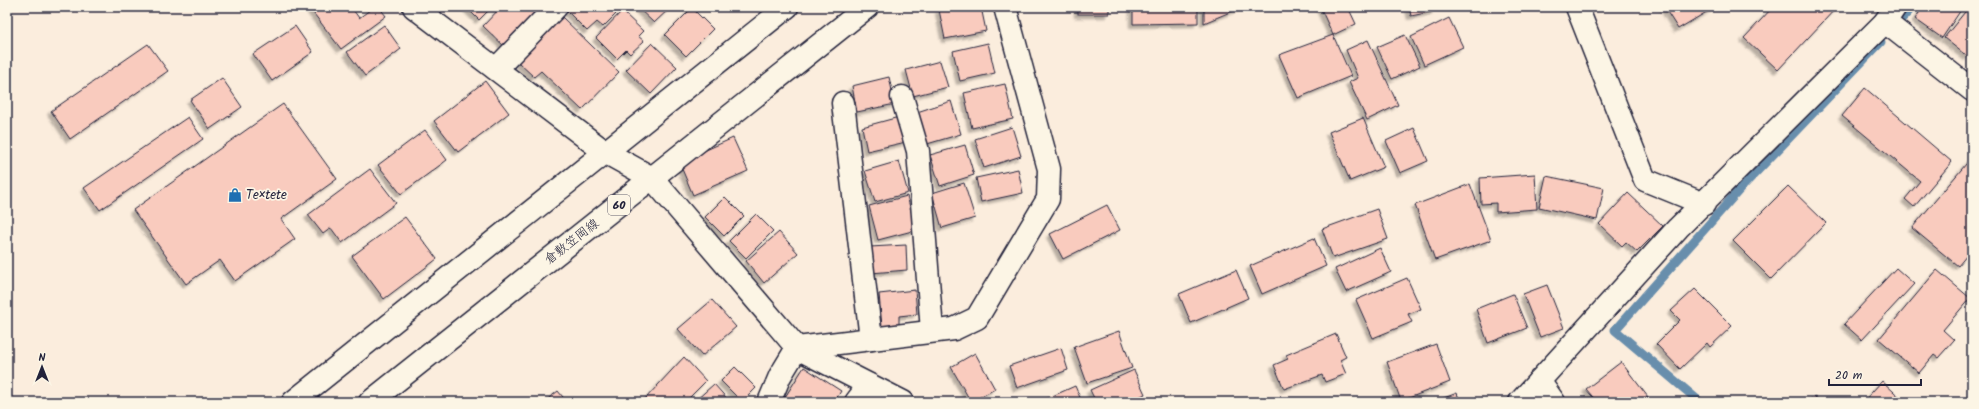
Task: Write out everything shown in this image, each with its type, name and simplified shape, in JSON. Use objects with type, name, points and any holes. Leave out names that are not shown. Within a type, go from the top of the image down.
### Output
[{"type":"street","points":[[414,7],[605,152],[652,178],[797,348],[903,402]]},
{"type":"street","points":[[496,69],[556,7]]},
{"type":"street","points":[[292,402],[787,7]]},
{"type":"street","name":"倉敷笠岡線","points":[[370,402],[867,7]]},
{"type":"street","points":[[797,348],[954,329],[977,318],[1048,199],[1049,169],[1005,7]]},
{"type":"street","points":[[1577,7],[1645,180],[1704,204]]},
{"type":"street","points":[[1520,402],[1678,228],[1704,204],[1890,14],[1972,90]]},
{"type":"street","points":[[902,97],[918,151],[932,331]]},
{"type":"street","points":[[843,103],[871,339]]},
{"type":"street","points":[[769,402],[780,376],[797,348]]},
{"type":"street","points":[[1539,381],[1554,402]]},
{"type":"street","points":[[856,402],[869,385]]},
{"type":"building","points":[[314,7],[351,7],[359,18],[374,7],[379,7],[386,16],[341,49],[311,10]]},
{"type":"building","points":[[466,7],[488,7],[490,9],[479,20]]},
{"type":"building","points":[[501,7],[546,7],[506,48],[483,26]]},
{"type":"building","points":[[570,7],[612,7],[610,9],[616,14],[603,27],[597,22],[587,31],[567,11]]},
{"type":"building","points":[[637,7],[671,7],[654,23]]},
{"type":"building","points":[[952,7],[981,7],[986,31],[945,39],[939,10]]},
{"type":"building","points":[[1078,7],[1109,7],[1109,14],[1078,14]]},
{"type":"building","points":[[1133,7],[1198,7],[1198,23],[1133,24]]},
{"type":"building","points":[[1204,7],[1242,7],[1204,23]]},
{"type":"building","points":[[1320,7],[1348,7],[1356,24],[1333,35]]},
{"type":"building","points":[[1409,7],[1434,7],[1435,11],[1411,16]]},
{"type":"building","points":[[1664,7],[1715,7],[1678,29]]},
{"type":"building","points":[[1773,7],[1837,7],[1778,70],[1744,38]]},
{"type":"building","points":[[1923,7],[1963,7],[1942,38],[1915,19]]},
{"type":"building","points":[[1969,7],[1972,8],[1972,52],[1968,57],[1944,38]]},
{"type":"building","points":[[692,8],[713,29],[686,56],[665,35]]},
{"type":"building","points":[[622,11],[643,31],[638,36],[644,41],[630,54],[626,50],[617,59],[596,38]]},
{"type":"building","points":[[562,17],[619,72],[582,110],[541,71],[534,77],[518,62]]},
{"type":"building","points":[[1449,18],[1463,47],[1424,65],[1411,37]]},
{"type":"building","points":[[384,25],[401,49],[365,76],[347,52]]},
{"type":"building","points":[[295,26],[313,52],[272,81],[253,54]]},
{"type":"building","points":[[1333,35],[1351,76],[1298,98],[1279,55]]},
{"type":"building","points":[[1405,35],[1420,66],[1392,79],[1377,47]]},
{"type":"building","points":[[1368,40],[1398,105],[1367,120],[1349,82],[1358,78],[1346,50]]},
{"type":"building","points":[[652,43],[677,67],[651,94],[626,70]]},
{"type":"building","points":[[988,43],[995,73],[960,81],[953,51]]},
{"type":"building","points":[[148,44],[168,71],[70,139],[51,111]]},
{"type":"building","points":[[940,61],[948,87],[913,96],[906,70]]},
{"type":"building","points":[[889,77],[895,104],[857,112],[852,86]]},
{"type":"building","points":[[222,78],[242,107],[210,129],[190,100]]},
{"type":"building","points":[[485,81],[509,113],[458,152],[434,121]]},
{"type":"building","points":[[1005,84],[1013,119],[972,128],[964,93]]},
{"type":"building","points":[[1865,88],[1952,162],[1914,207],[1905,199],[1920,181],[1842,116]]},
{"type":"building","points":[[951,101],[961,134],[927,144],[917,112]]},
{"type":"building","name":"Te×tete","points":[[283,104],[337,179],[281,219],[295,239],[235,281],[220,260],[186,284],[133,210]]},
{"type":"building","points":[[188,117],[203,139],[100,210],[84,188]]},
{"type":"building","points":[[899,117],[906,142],[867,151],[862,127]]},
{"type":"building","points":[[1363,118],[1384,167],[1350,181],[1329,132]]},
{"type":"building","points":[[1012,127],[1021,156],[984,168],[975,139]]},
{"type":"building","points":[[1414,128],[1428,161],[1400,173],[1386,141]]},
{"type":"building","points":[[425,130],[447,160],[401,194],[378,165]]},
{"type":"building","points":[[733,138],[748,171],[693,195],[679,162]]},
{"type":"building","points":[[965,145],[974,175],[940,186],[930,155]]},
{"type":"building","points":[[1972,157],[1972,249],[1958,266],[1912,228]]},
{"type":"building","points":[[899,161],[908,193],[875,202],[865,171]]},
{"type":"building","points":[[370,169],[396,203],[342,243],[331,228],[323,234],[308,215]]},
{"type":"building","points":[[1018,169],[1023,193],[981,202],[976,178]]},
{"type":"building","points":[[1535,174],[1537,209],[1496,212],[1496,203],[1481,204],[1480,178]]},
{"type":"building","points":[[1546,176],[1604,188],[1597,220],[1539,207]]},
{"type":"building","points":[[964,183],[975,218],[942,228],[932,193]]},
{"type":"building","points":[[1470,184],[1491,240],[1435,260],[1415,205]]},
{"type":"building","points":[[1788,186],[1826,223],[1771,279],[1733,241]]},
{"type":"building","points":[[1628,193],[1663,226],[1637,252],[1626,242],[1622,246],[1599,224]]},
{"type":"building","points":[[907,196],[916,230],[878,240],[869,206]]},
{"type":"building","points":[[725,197],[744,216],[724,236],[705,217]]},
{"type":"building","points":[[1107,205],[1120,230],[1063,259],[1050,234]]},
{"type":"building","points":[[1377,209],[1388,239],[1333,258],[1322,229]]},
{"type":"building","points":[[756,214],[773,231],[746,258],[729,241]]},
{"type":"building","points":[[405,217],[437,259],[384,299],[352,256]]},
{"type":"building","points":[[779,232],[798,253],[764,283],[746,261]]},
{"type":"building","points":[[1314,238],[1326,266],[1262,294],[1250,266]]},
{"type":"building","points":[[906,245],[907,270],[871,273],[870,247]]},
{"type":"building","points":[[1380,248],[1391,272],[1346,292],[1335,269]]},
{"type":"building","points":[[1896,268],[1914,284],[1862,340],[1844,324]]},
{"type":"building","points":[[1236,270],[1248,298],[1191,323],[1179,294]]},
{"type":"building","points":[[1937,270],[1970,298],[1943,330],[1954,340],[1938,358],[1934,355],[1919,373],[1879,339]]},
{"type":"building","points":[[1407,278],[1421,309],[1408,314],[1412,322],[1373,338],[1356,300]]},
{"type":"building","points":[[1547,285],[1564,328],[1540,337],[1523,294]]},
{"type":"building","points":[[1695,289],[1732,326],[1710,347],[1707,343],[1680,369],[1656,344],[1680,320],[1671,311]]},
{"type":"building","points":[[915,290],[917,314],[899,316],[899,326],[882,327],[879,294]]},
{"type":"building","points":[[1513,294],[1527,328],[1488,343],[1476,309]]},
{"type":"building","points":[[712,300],[736,327],[702,356],[678,329]]},
{"type":"building","points":[[1119,331],[1132,368],[1087,383],[1074,347]]},
{"type":"building","points":[[1336,334],[1346,357],[1340,360],[1346,374],[1325,382],[1322,375],[1284,389],[1274,365],[1288,359],[1286,355]]},
{"type":"building","points":[[1436,344],[1450,382],[1401,401],[1387,362]]},
{"type":"building","points":[[1061,348],[1068,370],[1017,388],[1009,366]]},
{"type":"building","points":[[975,353],[995,389],[971,402],[951,367]]},
{"type":"building","points":[[684,357],[706,381],[685,402],[647,402],[645,399]]},
{"type":"building","points":[[1621,362],[1648,397],[1641,402],[1597,402],[1586,389]]},
{"type":"building","points":[[735,367],[756,388],[742,402],[721,381]]},
{"type":"building","points":[[804,367],[841,391],[834,402],[782,402]]},
{"type":"building","points":[[1134,370],[1145,394],[1133,400],[1134,402],[1096,402],[1090,390]]},
{"type":"building","points":[[1882,381],[1905,402],[1863,402]]},
{"type":"building","points":[[714,384],[730,402],[695,401]]},
{"type":"building","points":[[1075,386],[1082,402],[1039,402]]},
{"type":"building","points":[[558,391],[567,402],[544,402]]},
{"type":"building","points":[[1457,393],[1460,402],[1433,402]]},
{"type":"building","points":[[1814,396],[1821,402],[1808,402]]},
{"type":"building","points":[[1003,398],[1006,402],[998,402]]},
{"type":"building","points":[[1918,398],[1923,402],[1914,402]]},
{"type":"waterway","points":[[1892,29],[1913,7]]},
{"type":"waterway","points":[[1700,402],[1615,330],[1741,188],[1881,42]]},
{"type":"place","name":"Te×tete","points":[[235,195]]}]
